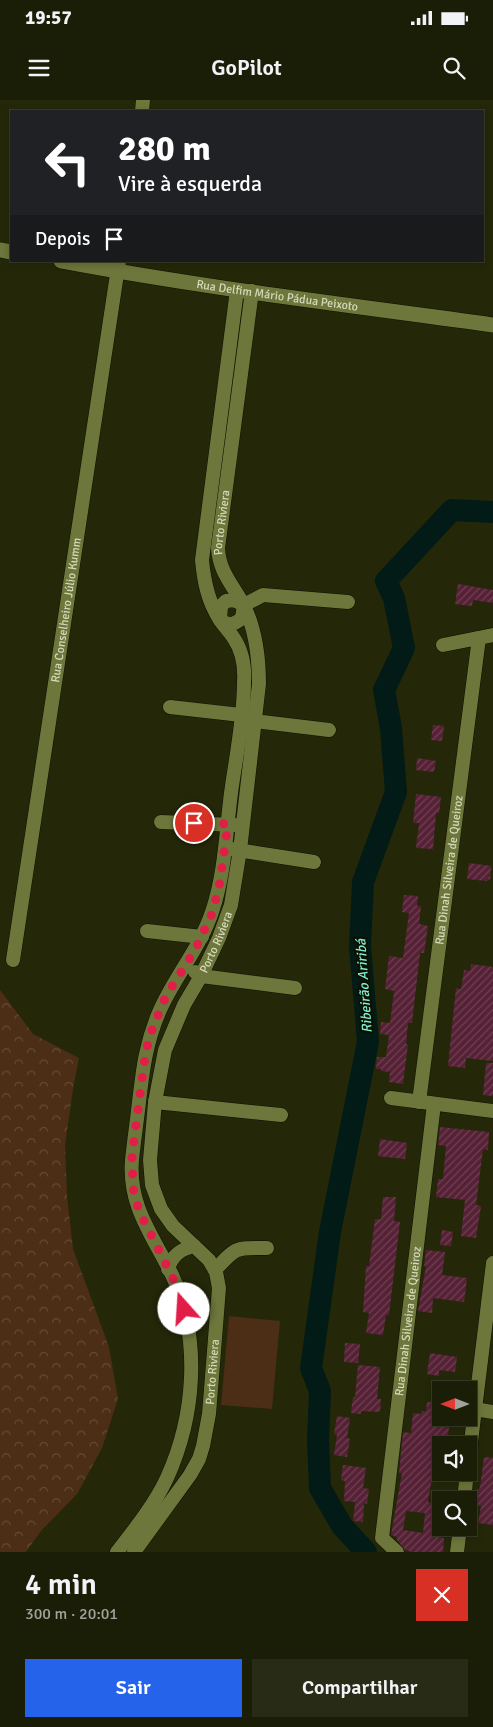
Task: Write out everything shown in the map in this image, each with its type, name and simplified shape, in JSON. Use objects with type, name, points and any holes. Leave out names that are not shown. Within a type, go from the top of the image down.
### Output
[{"type":"main road","name":"Rua Delfim Mário Pádua Peixoto","points":[[70,262],[118,267],[244,291],[493,325]]},
{"type":"street","name":"Rua Conselheiro Júlio Kumm","points":[[13,960],[118,267]]},
{"type":"street","name":"Porto Riviera","points":[[134,1552],[190,1476],[203,1446],[209,1414],[219,1288],[215,1270],[209,1260],[176,1230],[166,1218],[152,1185],[150,1160],[155,1102],[165,1050],[184,1005],[201,976],[227,919],[234,890],[240,850],[248,718],[241,654],[210,600],[203,573],[203,548],[229,349],[244,291]]},
{"type":"street","name":"Porto Riviera","points":[[117,1552],[158,1495],[173,1464],[190,1397],[190,1343],[184,1309],[172,1276],[139,1211],[133,1188],[132,1166],[146,1050],[159,1012],[171,988],[202,937],[215,902],[248,718],[258,684],[258,661],[254,636],[244,605],[223,572],[218,556],[244,350],[244,291]]},
{"type":"street","points":[[229,349],[244,350]]},
{"type":"street","points":[[211,489],[225,491]]},
{"type":"street","points":[[220,620],[229,625],[236,623],[242,618],[244,605],[263,595],[348,602]]},
{"type":"street","points":[[443,645],[493,635]]},
{"type":"street","name":"Rua Dinah Silveira de Queiroz","points":[[419,1102],[478,638]]},
{"type":"street","points":[[170,707],[330,730]]},
{"type":"street","points":[[161,822],[242,826]]},
{"type":"street","points":[[224,849],[314,862]]},
{"type":"street","points":[[147,930],[202,937]]},
{"type":"street","points":[[185,966],[201,976],[295,988]]},
{"type":"street","points":[[390,1098],[493,1111]]},
{"type":"street","points":[[155,1102],[281,1115]]},
{"type":"street","name":"Rua Dinah Silveira de Queiroz","points":[[397,1552],[382,1538],[434,1104]]},
{"type":"street","points":[[168,1269],[170,1262],[177,1254],[194,1246]]},
{"type":"street","points":[[215,1270],[237,1249],[267,1248]]},
{"type":"street","points":[[478,1385],[493,1263]]},
{"type":"street","points":[[478,1410],[493,1412]]},
{"type":"street","points":[[180,1440],[189,1446],[203,1446]]},
{"type":"street","points":[[173,1464],[182,1465],[190,1476]]},
{"type":"street","points":[[457,1552],[459,1536]]},
{"type":"green space","points":[[0,990],[33,1034],[79,1058],[65,1146],[67,1196],[73,1249],[109,1347],[118,1399],[102,1448],[77,1494],[41,1531],[26,1552],[0,1552]]},
{"type":"green space","points":[[229,1316],[280,1321],[272,1409],[221,1405]]},
{"type":"building","points":[[458,584],[493,590],[493,603],[473,600],[472,606],[455,604]]},
{"type":"building","points":[[433,725],[444,726],[442,741],[431,740]]},
{"type":"building","points":[[417,758],[436,761],[434,772],[416,770]]},
{"type":"building","points":[[416,794],[441,797],[439,813],[436,813],[433,849],[416,848],[419,823],[413,823]]},
{"type":"building","points":[[469,863],[491,866],[490,880],[467,879]]},
{"type":"building","points":[[404,895],[418,896],[417,906],[421,906],[419,924],[428,926],[424,953],[420,953],[412,1023],[408,1023],[406,1044],[408,1044],[403,1084],[389,1082],[390,1072],[376,1069],[377,1057],[386,1057],[389,1035],[380,1034],[381,1022],[390,1023],[394,991],[385,989],[389,956],[403,958],[409,913],[402,912]]},
{"type":"building","points":[[471,964],[493,967],[493,1061],[466,1058],[465,1068],[448,1066],[456,988],[461,989],[464,970],[470,971]]},
{"type":"building","points":[[486,1063],[493,1063],[493,1096],[483,1095]]},
{"type":"building","points":[[440,1127],[489,1132],[488,1150],[483,1149],[476,1205],[481,1206],[476,1238],[461,1236],[465,1200],[436,1197],[438,1179],[443,1179],[446,1146],[438,1145]]},
{"type":"building","points":[[380,1139],[407,1143],[405,1159],[378,1156]]},
{"type":"building","points":[[383,1197],[396,1197],[394,1221],[400,1222],[389,1315],[386,1315],[383,1335],[366,1333],[369,1313],[363,1312],[366,1266],[369,1266],[375,1219],[381,1219]]},
{"type":"building","points":[[442,1230],[453,1232],[451,1246],[440,1245]]},
{"type":"building","points":[[426,1250],[445,1252],[442,1275],[467,1278],[464,1302],[433,1298],[432,1313],[418,1311],[426,1266],[424,1266]]},
{"type":"building","points":[[345,1343],[360,1344],[358,1363],[344,1362]]},
{"type":"building","points":[[430,1353],[457,1357],[455,1372],[439,1370],[439,1376],[427,1374]]},
{"type":"building","points":[[358,1365],[380,1367],[377,1399],[381,1399],[380,1412],[361,1411],[361,1414],[351,1413],[353,1397],[355,1397]]},
{"type":"building","points":[[427,1402],[432,1402],[432,1426],[449,1426],[448,1436],[432,1436],[432,1477],[428,1502],[432,1503],[432,1536],[442,1536],[444,1538],[443,1552],[409,1552],[397,1540],[397,1537],[391,1535],[402,1473],[399,1473],[403,1432],[411,1433],[413,1413],[421,1414],[422,1411],[426,1411]],"holes":[[[406,1511],[425,1513],[423,1533],[403,1530]]]},
{"type":"building","points":[[337,1416],[350,1418],[347,1438],[350,1439],[347,1457],[334,1455],[337,1435],[334,1434]]},
{"type":"building","points":[[484,1457],[493,1458],[493,1525],[478,1523],[481,1506],[477,1505],[477,1491],[480,1487]]},
{"type":"building","points":[[343,1465],[366,1468],[363,1488],[369,1489],[367,1504],[364,1503],[363,1522],[353,1521],[355,1502],[344,1501],[345,1481],[341,1480]]},
{"type":"waterway","name":"Ribeirão Ariribá","points":[[366,1552],[342,1526],[320,1488],[318,1440],[320,1391],[311,1368],[330,1232],[368,1042],[360,946],[363,882],[396,792],[391,728],[384,690],[404,648],[394,598],[386,581],[452,510],[493,512]]},
{"type":"route","points":[[184,1309],[172,1276],[143,1222],[135,1200],[132,1155],[146,1050],[152,1030],[166,996],[202,937],[211,916],[219,888],[228,824],[194,823]]}]
